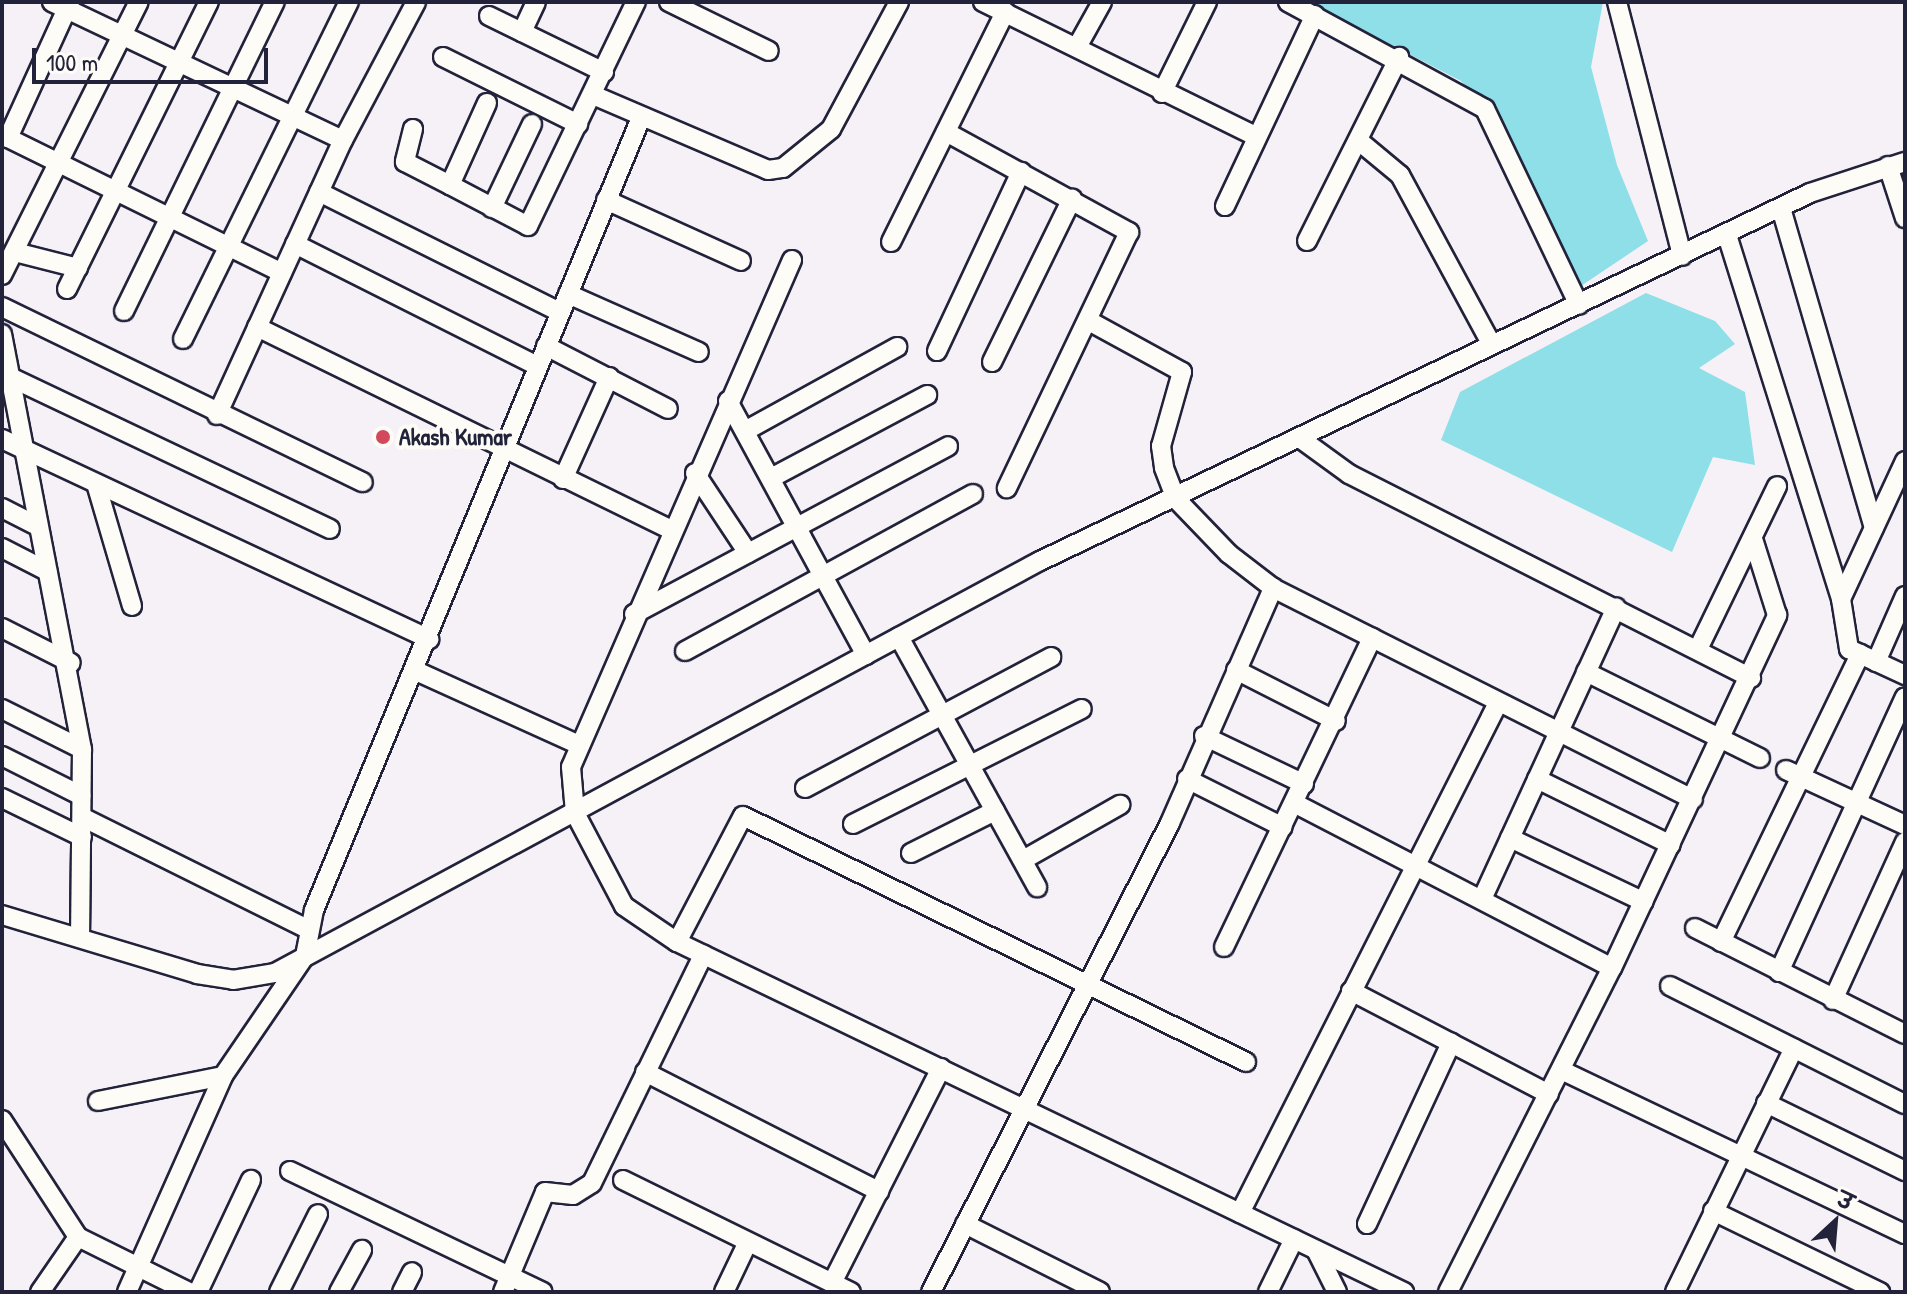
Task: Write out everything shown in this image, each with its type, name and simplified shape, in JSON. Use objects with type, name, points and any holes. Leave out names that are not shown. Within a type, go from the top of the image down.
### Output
[{"type":"street","points":[[2,275],[63,165],[139,2]]},
{"type":"street","points":[[67,289],[209,2]]},
{"type":"street","points":[[124,311],[275,2]]},
{"type":"street","points":[[183,339],[349,2]]},
{"type":"street","points":[[217,415],[343,140],[416,2]]},
{"type":"street","points":[[522,32],[536,2]]},
{"type":"street","points":[[413,129],[405,162],[530,225],[636,2]]},
{"type":"street","points":[[669,2],[769,51]]},
{"type":"street","points":[[593,95],[768,170],[792,164],[808,145],[831,129],[899,2]]},
{"type":"street","points":[[983,2],[1077,47],[1162,93],[1257,137]]},
{"type":"street","points":[[1077,47],[1102,2]]},
{"type":"street","points":[[1162,93],[1207,2]]},
{"type":"street","points":[[1288,2],[1472,97],[1495,122],[1579,305]]},
{"type":"street","points":[[1617,2],[1682,256]]},
{"type":"street","points":[[282,273],[5,137],[63,5],[343,140]]},
{"type":"street","points":[[891,242],[1005,12]]},
{"type":"street","points":[[1225,206],[1315,15]]},
{"type":"street","points":[[489,16],[604,72]]},
{"type":"street","points":[[443,57],[578,124]]},
{"type":"street","points":[[1307,241],[1399,57]]},
{"type":"street","points":[[450,185],[487,103]]},
{"type":"street","points":[[127,1292],[223,1076],[305,956],[310,930],[641,118]]},
{"type":"street","points":[[492,208],[532,124]]},
{"type":"street","points":[[946,132],[1129,232],[1007,488]]},
{"type":"street","points":[[1359,141],[1400,175],[1492,345]]},
{"type":"street","points":[[2,915],[233,980],[259,979],[575,813],[1040,561],[1176,499],[1781,208],[1897,164],[1905,218]]},
{"type":"street","points":[[937,351],[1021,172]]},
{"type":"street","points":[[319,192],[560,312]]},
{"type":"street","points":[[992,362],[1072,199]]},
{"type":"street","points":[[606,200],[741,261]]},
{"type":"street","points":[[1781,208],[1874,528]]},
{"type":"street","points":[[1727,235],[1841,599],[1849,649],[1905,675]]},
{"type":"street","points":[[295,244],[538,366]]},
{"type":"street","points":[[15,252],[78,268]]},
{"type":"street","points":[[792,260],[669,529],[579,745],[568,782],[575,813],[624,906],[677,942],[703,955],[1404,1292]]},
{"type":"street","points":[[568,294],[699,352]]},
{"type":"street","points":[[2,307],[217,415],[363,482]]},
{"type":"street","points":[[1089,321],[1182,372],[1161,446],[1176,499],[1273,588],[1693,799]]},
{"type":"street","points":[[257,327],[669,529]]},
{"type":"street","points":[[2,334],[10,377],[10,444],[36,525],[71,663],[82,749],[80,938]]},
{"type":"street","points":[[546,346],[668,409]]},
{"type":"street","points":[[745,431],[897,347]]},
{"type":"street","points":[[10,377],[330,529]]},
{"type":"street","points":[[563,479],[609,377]]},
{"type":"street","points":[[771,478],[927,395]]},
{"type":"street","points":[[728,401],[866,655]]},
{"type":"street","points":[[1301,439],[1349,474],[1751,678]]},
{"type":"street","points":[[10,444],[429,639]]},
{"type":"street","points":[[634,614],[948,446]]},
{"type":"street","points":[[1841,599],[1905,461]]},
{"type":"street","points":[[695,473],[748,553]]},
{"type":"street","points":[[1698,649],[1777,486]]},
{"type":"street","points":[[97,487],[132,606]]},
{"type":"street","points":[[685,651],[973,494]]},
{"type":"street","points":[[2,508],[36,525]]},
{"type":"street","points":[[1448,1292],[1612,968],[1751,678],[1777,615],[1753,539]]},
{"type":"street","points":[[2,548],[47,571]]},
{"type":"street","points":[[931,1292],[1085,982],[1170,823],[1204,736],[1273,588]]},
{"type":"street","points":[[1721,942],[1793,774],[1905,596]]},
{"type":"street","points":[[1482,899],[1616,607]]},
{"type":"street","points":[[2,628],[71,663]]},
{"type":"street","points":[[899,637],[1037,887]]},
{"type":"street","points":[[1224,947],[1336,721],[1372,638]]},
{"type":"street","points":[[805,788],[1051,657]]},
{"type":"street","points":[[1236,670],[1336,721]]},
{"type":"street","points":[[416,671],[579,745]]},
{"type":"street","points":[[1586,672],[1760,758]]},
{"type":"street","points":[[1779,972],[1905,697]]},
{"type":"street","points":[[1240,1213],[1498,703]]},
{"type":"street","points":[[2,709],[82,749]]},
{"type":"street","points":[[853,824],[969,763],[1082,709]]},
{"type":"street","points":[[1204,736],[1304,784]]},
{"type":"street","points":[[2,756],[82,796]]},
{"type":"street","points":[[1793,774],[1905,825]]},
{"type":"street","points":[[1187,779],[1283,827]]},
{"type":"street","points":[[1537,779],[1671,845]]},
{"type":"street","points":[[2,798],[82,837]]},
{"type":"street","points":[[1294,803],[1612,968]]},
{"type":"street","points":[[1023,860],[1120,805]]},
{"type":"street","points":[[911,853],[995,811]]},
{"type":"street","points":[[677,942],[743,816],[1246,1062]]},
{"type":"street","points":[[82,817],[310,930]]},
{"type":"street","points":[[1510,838],[1644,902]]},
{"type":"street","points":[[1833,1000],[1905,842]]},
{"type":"street","points":[[1695,928],[1905,1034]]},
{"type":"street","points":[[506,1284],[545,1192],[585,1193],[703,955]]},
{"type":"street","points":[[1670,986],[1905,1104]]},
{"type":"street","points":[[1351,991],[1549,1094]]},
{"type":"street","points":[[1367,1224],[1451,1043]]},
{"type":"street","points":[[1675,1292],[1794,1048]]},
{"type":"street","points":[[832,1283],[941,1068]]},
{"type":"street","points":[[1561,1070],[1905,1234]]},
{"type":"street","points":[[645,1072],[879,1191]]},
{"type":"street","points":[[98,1101],[223,1076]]},
{"type":"street","points":[[1766,1103],[1905,1171]]},
{"type":"street","points":[[2,1120],[78,1237],[189,1292]]},
{"type":"street","points":[[290,1171],[506,1284],[543,1292]]},
{"type":"street","points":[[198,1292],[251,1180]]},
{"type":"street","points":[[623,1180],[851,1292]]},
{"type":"street","points":[[1713,1211],[1880,1292]]},
{"type":"street","points":[[279,1292],[318,1214]]},
{"type":"street","points":[[965,1224],[1100,1292]]},
{"type":"street","points":[[40,1292],[78,1237]]},
{"type":"street","points":[[1268,1292],[1294,1239]]},
{"type":"street","points":[[724,1292],[748,1242]]},
{"type":"street","points":[[339,1292],[362,1250]]},
{"type":"street","points":[[1324,1253],[1337,1292]]},
{"type":"street","points":[[402,1292],[412,1272]]},
{"type":"water","points":[[1309,2],[1603,2],[1591,67],[1617,165],[1648,241],[1578,288],[1512,141],[1461,81]]},
{"type":"water","points":[[1646,293],[1715,321],[1735,344],[1699,368],[1745,392],[1755,465],[1713,457],[1672,552],[1441,440],[1460,392]]},
{"type":"place","name":"Akash Kumar","points":[[383,437]]}]
